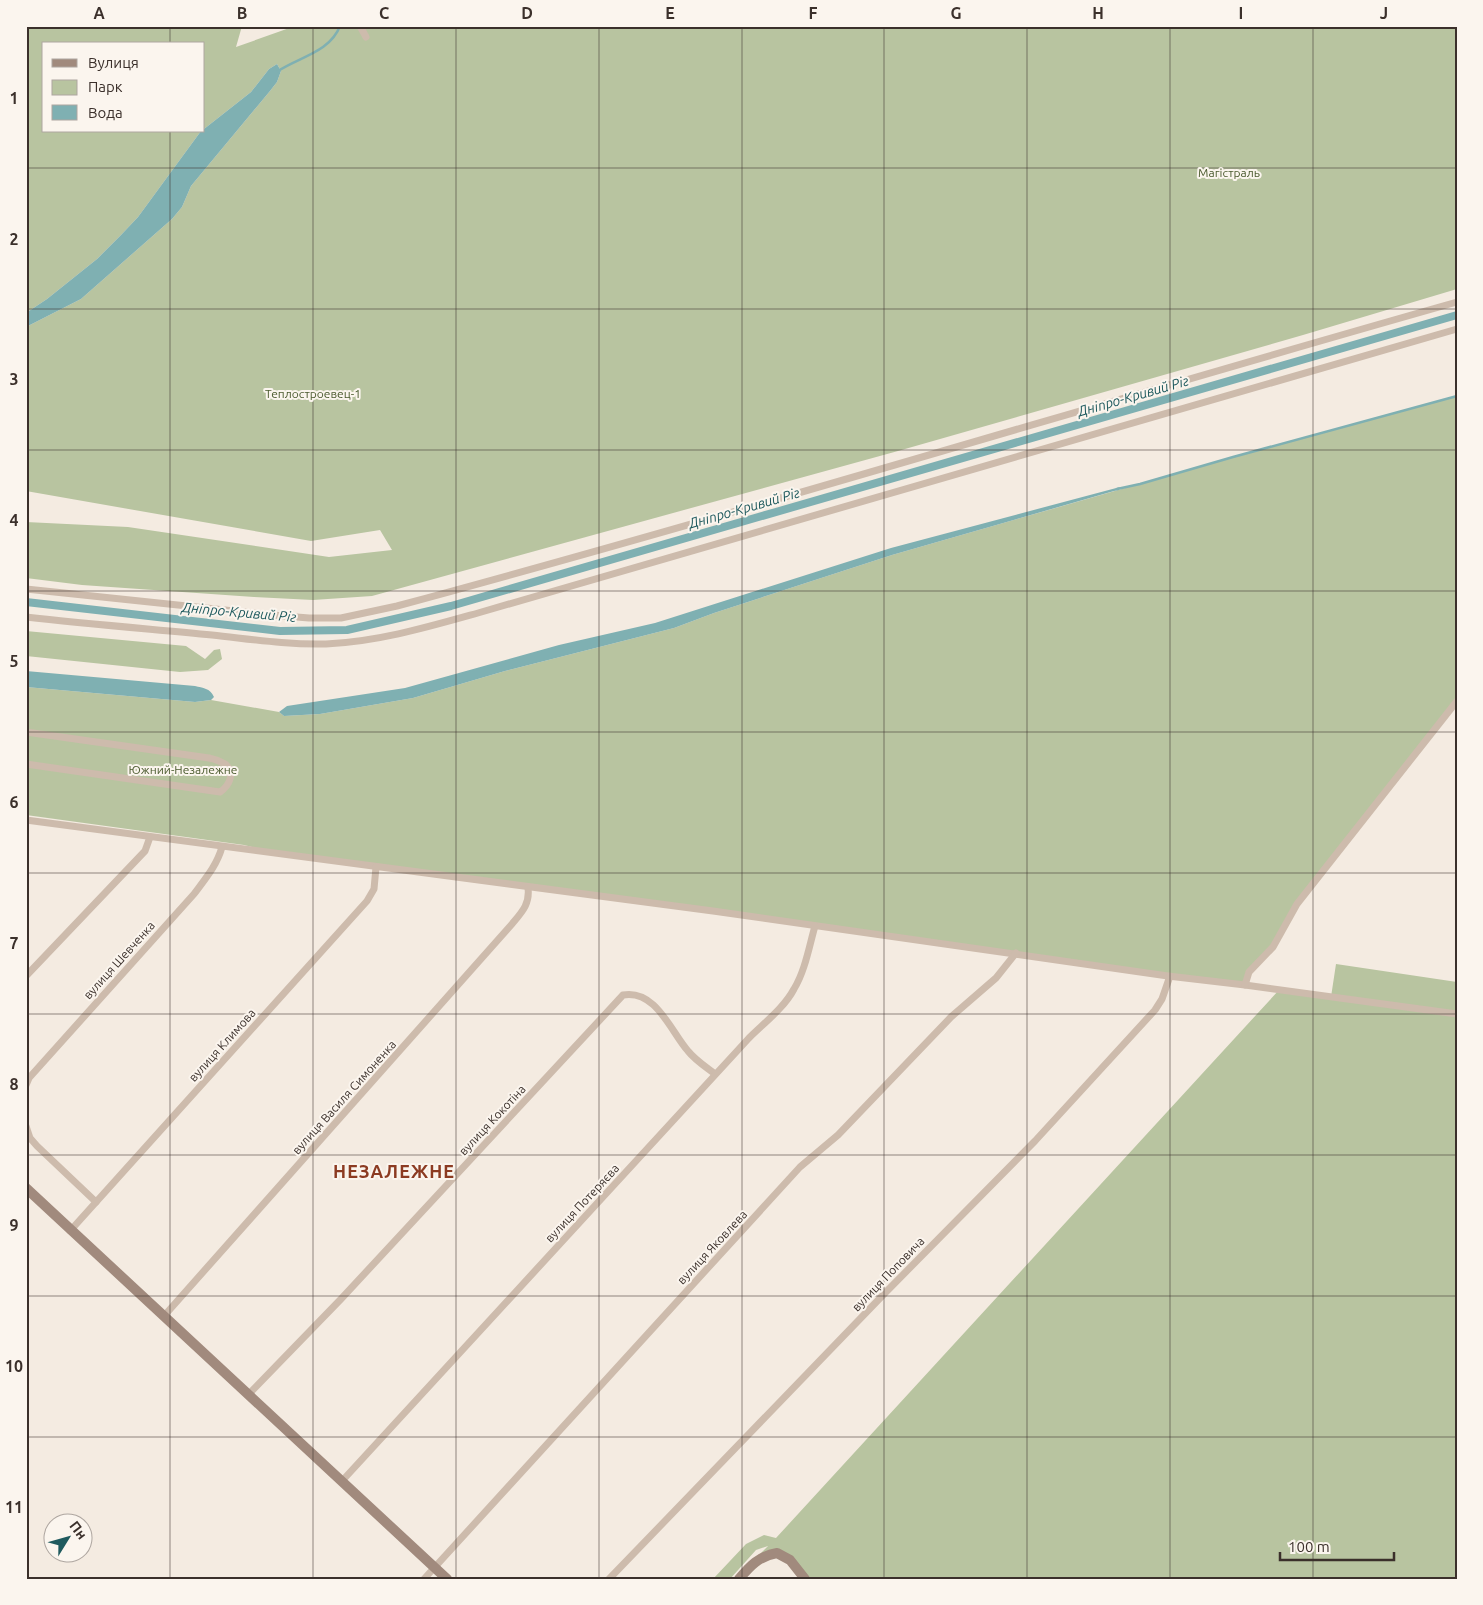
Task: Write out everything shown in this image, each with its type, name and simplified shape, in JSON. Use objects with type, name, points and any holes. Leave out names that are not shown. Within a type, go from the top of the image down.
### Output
[{"type":"street","points":[[360,26],[366,37]]},
{"type":"street","points":[[26,589],[272,615],[341,618],[398,606],[642,538],[1457,302]]},
{"type":"street","points":[[26,618],[226,636],[280,643],[327,644],[381,637],[478,613],[1457,329]]},
{"type":"street","points":[[1245,985],[1249,972],[1273,947],[1297,904],[1457,701]]},
{"type":"street","points":[[26,732],[209,758],[224,764],[229,769],[230,775],[226,788],[220,792],[26,764]]},
{"type":"street","points":[[26,820],[1457,1014]]},
{"type":"street","points":[[26,976],[145,851],[150,837]]},
{"type":"street","name":"вулиця Шевченка","points":[[26,1085],[29,1078],[194,894],[212,871],[222,847]]},
{"type":"street","name":"вулиця Климова","points":[[70,1231],[367,901],[374,889],[376,866]]},
{"type":"street","name":"вулиця Василя Симоненка","points":[[164,1316],[512,924],[527,905],[528,888]]},
{"type":"street","name":"вулиця Потеряєва","points":[[342,1481],[715,1074],[785,1002],[794,989],[806,958],[815,926]]},
{"type":"street","name":"вулиця Яковлева","points":[[424,1579],[800,1167],[838,1135],[951,1017],[996,978],[1016,953]]},
{"type":"street","name":"вулиця Поповича","points":[[609,1579],[884,1294],[1042,1134],[1155,1010],[1162,999],[1170,976]]},
{"type":"street","name":"вулиця Кокотіна","points":[[248,1395],[341,1299],[623,995],[639,996],[656,1007],[687,1050],[715,1074]]},
{"type":"street","points":[[26,1126],[30,1138],[36,1146],[96,1202]]},
{"type":"street","points":[[26,1188],[70,1231],[447,1579]]},
{"type":"street","points":[[739,1579],[760,1558],[777,1553],[790,1560],[805,1579]]},
{"type":"green space","points":[[26,26],[242,26],[236,47],[295,26],[1457,26],[1457,289],[898,451],[372,596],[313,600],[254,597],[82,585],[26,578],[26,522],[128,527],[329,557],[392,550],[380,530],[311,541],[26,491],[26,327],[81,299],[172,219],[182,207],[191,186],[277,82],[281,71],[277,64],[269,69],[251,92],[205,128],[205,42],[42,42],[42,132],[200,132],[138,217],[121,235],[97,259],[47,299],[26,313]]},
{"type":"green space","name":"Южний-Незалежне","points":[[1457,396],[1457,701],[1297,904],[1273,947],[1255,964],[1245,985],[271,852],[244,845],[26,815],[26,687],[195,702],[211,700],[279,712],[284,716],[320,714],[413,698],[505,671],[674,628],[714,613],[892,555],[1233,457]]},
{"type":"green space","points":[[26,631],[186,646],[205,659],[214,650],[220,649],[222,659],[208,670],[180,672],[26,656]]},
{"type":"green space","points":[[1336,964],[1457,982],[1457,1579],[805,1579],[777,1553],[746,1568],[768,1546],[756,1550],[730,1579],[713,1579],[746,1544],[764,1535],[776,1538],[1279,990],[1331,997]]},
{"type":"water","points":[[277,64],[281,71],[277,82],[191,186],[182,207],[172,219],[81,299],[26,327],[26,313],[47,299],[97,259],[121,235],[138,217],[200,132],[205,132],[205,128],[251,92],[269,69]]},
{"type":"water","points":[[1120,487],[1119,490],[892,555],[714,613],[674,628],[505,671],[413,698],[320,714],[284,716],[279,712],[287,706],[405,688],[559,645],[655,623],[891,548]]},
{"type":"water","points":[[26,671],[195,686],[208,690],[214,697],[211,700],[195,702],[26,687]]},
{"type":"waterway","points":[[278,71],[322,48],[335,35],[340,26]]},
{"type":"waterway","name":"Дніпро-Кривий Ріг","points":[[26,602],[280,631],[347,630],[451,606],[1457,315]]},
{"type":"waterway","points":[[1117,489],[1457,396]]},
{"type":"district","name":"НЕЗАЛЕЖНЕ","points":[[394,1171]]},
{"type":"park label","name":"Магістраль","points":[[1229,172]]},
{"type":"park label","name":"Теплостроевец-1","points":[[313,393]]}]
